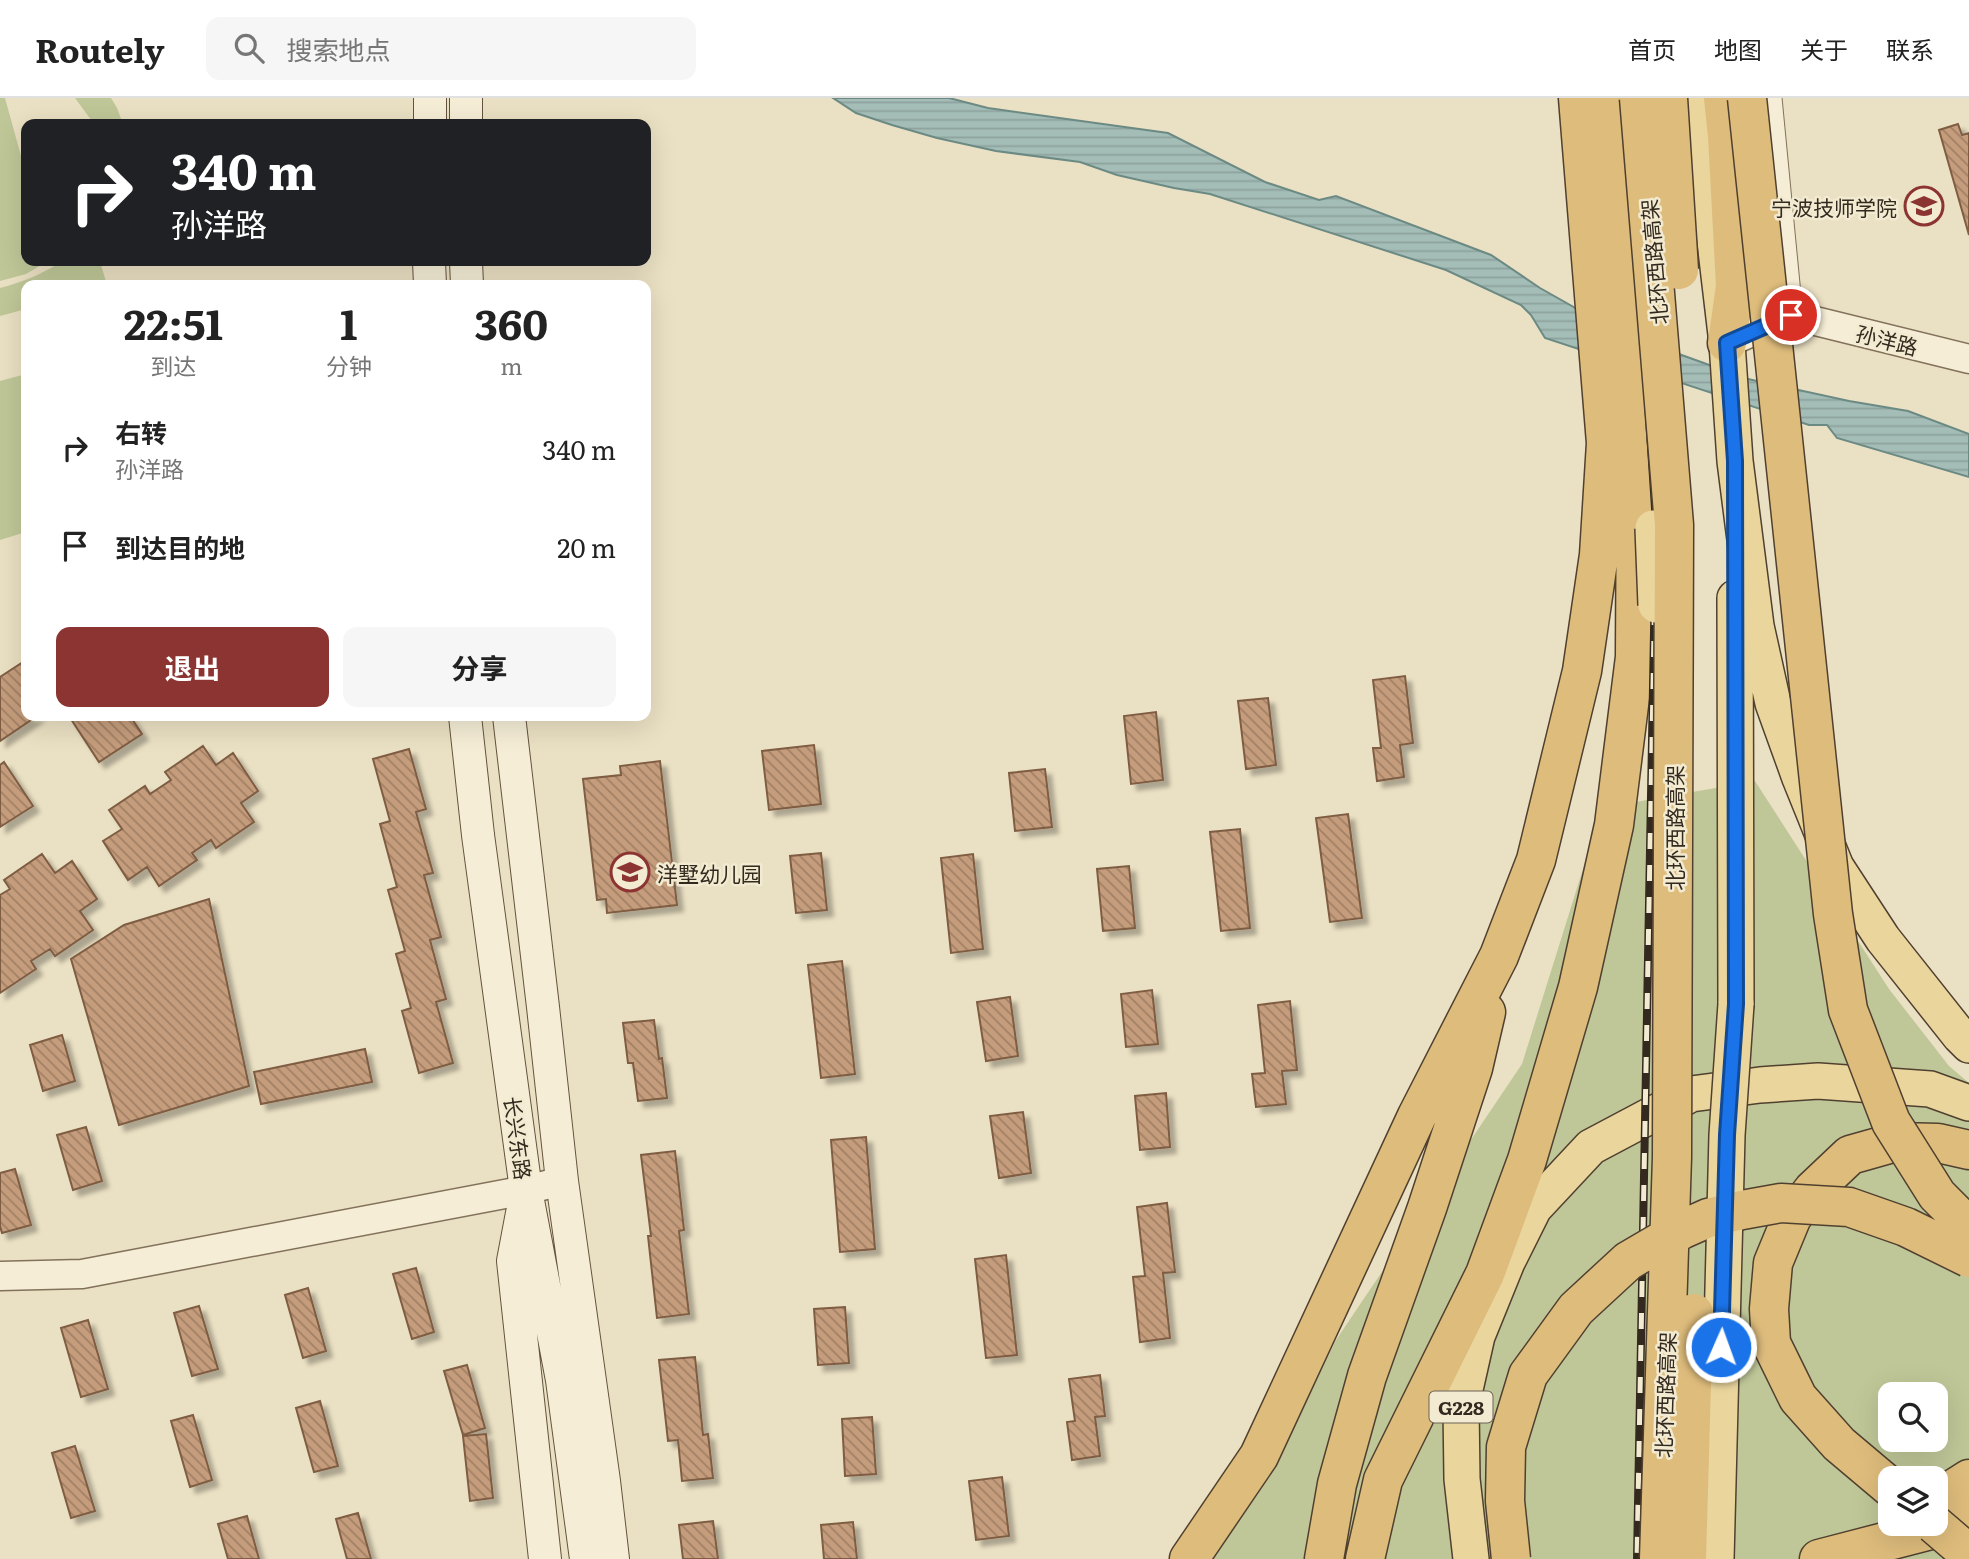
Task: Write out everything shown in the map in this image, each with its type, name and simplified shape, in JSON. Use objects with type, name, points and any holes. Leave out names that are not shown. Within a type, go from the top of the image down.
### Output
[{"type":"highway","points":[[1189,1559],[1259,1456],[1417,1116],[1499,956],[1536,860],[1582,671],[1599,555],[1605,443],[1578,98]]},
{"type":"highway","points":[[1365,1559],[1383,1480],[1485,1274],[1527,1160],[1578,987],[1615,825],[1635,657],[1636,478],[1625,291],[1609,98]]},
{"type":"highway","name":"北环西路高架","points":[[1639,98],[1674,526],[1672,1157],[1659,1559]]},
{"type":"highway","name":"北环西路高架","points":[[1668,98],[1695,536],[1696,1240],[1687,1559]]},
{"type":"highway","points":[[1723,98],[1735,286],[1727,343]]},
{"type":"highway","points":[[1747,98],[1833,914],[1848,1010],[1891,1122],[1937,1195],[1969,1227]]},
{"type":"highway","points":[[1324,1559],[1337,1485],[1367,1376],[1473,1068],[1499,956]]},
{"type":"highway","points":[[1878,1477],[1839,1444],[1798,1398],[1772,1343],[1769,1309],[1773,1263],[1792,1217],[1813,1190],[1850,1156],[1896,1142],[1938,1143],[1969,1150]]},
{"type":"highway","points":[[1511,1559],[1505,1501],[1506,1447],[1528,1375],[1576,1309],[1628,1261],[1681,1230],[1708,1218],[1781,1203],[1849,1207],[1906,1227],[1969,1258]]},
{"type":"highway","points":[[1948,1492],[1969,1479]]},
{"type":"highway","points":[[1819,1559],[1969,1520]]},
{"type":"highway","points":[[1856,1548],[1878,1534]]},
{"type":"highway","points":[[1948,1536],[1969,1554]]},
{"type":"main road","points":[[430,98],[430,119]]},
{"type":"main road","points":[[466,98],[466,119]]},
{"type":"main road","points":[[1625,98],[1636,205],[1658,657],[1656,1127],[1644,1559]]},
{"type":"main road","points":[[1698,98],[1727,343],[1735,461],[1756,626],[1773,704],[1836,867],[1883,939],[1969,1045]]},
{"type":"main road","points":[[1716,1559],[1727,1135],[1736,1004],[1735,461]]},
{"type":"main road","name":"长兴东路","points":[[466,721],[526,1190],[562,1380],[586,1559]]},
{"type":"main road","name":"长兴东路","points":[[510,721],[562,1181],[613,1559]]},
{"type":"main road","name":"G228","points":[[1471,1559],[1462,1479],[1461,1407],[1477,1336],[1507,1262],[1534,1209],[1591,1147],[1691,1094],[1760,1085],[1818,1081],[1930,1089],[1969,1103]]},
{"type":"main road","points":[[526,1190],[513,1261],[545,1559]]},
{"type":"street","points":[[1727,343],[1791,315],[1770,98]]},
{"type":"street","name":"孙洋路","points":[[1791,315],[1969,359]]},
{"type":"street","points":[[0,1276],[82,1274],[562,1181]]},
{"type":"green space","points":[[0,98],[5,98],[21,156],[21,266],[40,266],[26,274],[0,281]]},
{"type":"green space","points":[[75,98],[111,98],[121,119],[90,119]]},
{"type":"green space","points":[[55,266],[101,266],[106,280],[24,280]]},
{"type":"green space","points":[[21,281],[21,310],[0,316],[0,288]]},
{"type":"green space","points":[[21,375],[21,534],[0,540],[0,381]]},
{"type":"green space","points":[[1755,781],[1889,989],[1949,1066],[1969,1083],[1969,1559],[1196,1559],[1275,1465],[1336,1340],[1522,1064],[1602,808]]},
{"type":"water","points":[[833,98],[949,98],[988,108],[1168,133],[1265,182],[1319,200],[1336,196],[1491,255],[1540,288],[1618,332],[1748,379],[1908,411],[1969,434],[1969,477],[1837,438],[1827,425],[1809,425],[1545,338],[1531,315],[1521,305],[1446,270],[1210,194],[1117,175],[1080,162],[996,151],[937,138],[856,113]]},
{"type":"building","points":[[1958,124],[1962,135],[1969,133],[1969,235],[1939,130]]},
{"type":"building","points":[[21,663],[21,721],[30,721],[0,741],[0,677]]},
{"type":"building","points":[[1405,676],[1413,743],[1400,745],[1404,777],[1377,781],[1373,748],[1381,748],[1373,680]]},
{"type":"building","points":[[1268,698],[1276,765],[1246,769],[1238,701]]},
{"type":"building","points":[[1156,712],[1163,780],[1131,784],[1124,716]]},
{"type":"building","points":[[72,721],[133,721],[142,734],[99,762]]},
{"type":"building","points":[[814,745],[821,804],[769,810],[762,751]]},
{"type":"building","points":[[203,746],[216,765],[233,753],[258,791],[241,803],[254,822],[216,848],[211,840],[192,853],[197,860],[159,886],[147,867],[128,880],[103,841],[122,829],[109,810],[145,786],[150,794],[171,780],[165,772]]},
{"type":"building","points":[[409,749],[426,809],[416,812],[433,873],[424,875],[441,937],[430,940],[446,999],[436,1002],[453,1063],[419,1073],[402,1011],[411,1008],[396,954],[405,951],[388,890],[397,887],[380,824],[390,821],[373,759]]},
{"type":"building","points":[[660,761],[677,905],[607,913],[606,899],[597,900],[583,779],[621,775],[620,766]]},
{"type":"building","points":[[4,762],[33,806],[0,827],[0,765]]},
{"type":"building","points":[[1045,769],[1052,827],[1015,831],[1009,773]]},
{"type":"building","points":[[1348,814],[1362,918],[1330,922],[1316,818]]},
{"type":"building","points":[[1240,829],[1250,928],[1221,931],[1210,832]]},
{"type":"building","points":[[821,853],[827,910],[796,913],[790,856]]},
{"type":"building","points":[[42,854],[55,873],[72,861],[97,899],[80,911],[93,930],[55,956],[50,949],[31,961],[36,969],[0,993],[0,895],[10,889],[4,880]]},
{"type":"building","points":[[973,854],[983,949],[951,953],[941,858]]},
{"type":"building","points":[[1129,866],[1135,928],[1103,931],[1097,869]]},
{"type":"building","points":[[209,899],[249,1086],[119,1125],[71,959],[124,925]]},
{"type":"building","points":[[842,961],[855,1074],[821,1078],[808,965]]},
{"type":"building","points":[[1152,990],[1158,1044],[1126,1047],[1121,994]]},
{"type":"building","points":[[1010,997],[1018,1056],[986,1061],[977,1002]]},
{"type":"building","points":[[1290,1001],[1297,1070],[1282,1071],[1286,1104],[1256,1107],[1252,1074],[1265,1073],[1258,1005]]},
{"type":"building","points":[[654,1020],[667,1098],[638,1101],[633,1063],[628,1063],[623,1023]]},
{"type":"building","points":[[62,1035],[75,1081],[43,1091],[30,1045]]},
{"type":"building","points":[[365,1049],[372,1082],[261,1104],[254,1072]]},
{"type":"building","points":[[1166,1093],[1170,1147],[1140,1150],[1135,1096]]},
{"type":"building","points":[[1023,1112],[1031,1173],[999,1178],[990,1116]]},
{"type":"building","points":[[86,1127],[102,1181],[73,1190],[57,1135]]},
{"type":"building","points":[[866,1137],[875,1249],[840,1252],[831,1140]]},
{"type":"building","points":[[675,1151],[684,1230],[679,1231],[689,1314],[657,1318],[641,1155]]},
{"type":"building","points":[[15,1169],[31,1225],[2,1233],[0,1173]]},
{"type":"building","points":[[1167,1203],[1175,1272],[1163,1273],[1170,1338],[1140,1342],[1133,1277],[1145,1276],[1137,1207]]},
{"type":"building","points":[[1006,1255],[1017,1355],[986,1358],[975,1259]]},
{"type":"building","points":[[416,1268],[434,1332],[412,1339],[393,1274]]},
{"type":"building","points":[[308,1288],[326,1351],[303,1358],[285,1295]]},
{"type":"building","points":[[199,1306],[218,1369],[192,1376],[174,1313]]},
{"type":"building","points":[[845,1307],[849,1363],[818,1365],[814,1309]]},
{"type":"building","points":[[88,1320],[108,1389],[81,1397],[61,1328]]},
{"type":"building","points":[[695,1357],[703,1435],[708,1434],[713,1478],[682,1481],[678,1440],[668,1441],[659,1360]]},
{"type":"building","points":[[467,1365],[485,1428],[463,1435],[444,1371]]},
{"type":"building","points":[[1100,1375],[1105,1416],[1095,1417],[1100,1456],[1072,1460],[1067,1422],[1075,1421],[1069,1379]]},
{"type":"building","points":[[320,1401],[338,1466],[314,1472],[296,1408]]},
{"type":"building","points":[[193,1415],[212,1480],[190,1487],[171,1421]]},
{"type":"building","points":[[872,1417],[876,1474],[845,1476],[842,1419]]},
{"type":"building","points":[[486,1434],[493,1498],[470,1501],[463,1436]]},
{"type":"building","points":[[75,1446],[95,1511],[71,1518],[52,1453]]},
{"type":"building","points":[[1002,1477],[1009,1536],[976,1540],[969,1481]]},
{"type":"building","points":[[358,1513],[371,1559],[347,1559],[336,1519]]},
{"type":"building","points":[[247,1516],[259,1559],[228,1559],[218,1524]]},
{"type":"building","points":[[713,1521],[718,1559],[683,1559],[679,1525]]},
{"type":"building","points":[[853,1522],[857,1559],[824,1559],[821,1525]]},
{"type":"railway","points":[[1628,98],[1656,523],[1637,1559]]},
{"type":"railway","points":[[1654,98],[1681,524],[1675,1462],[1672,1559]]},
{"type":"place","name":"宁波技师学院","points":[[1924,206]]},
{"type":"place","name":"洋墅幼儿园","points":[[630,872]]},
{"type":"route","points":[[1721,1347],[1727,1135],[1736,1004],[1735,461],[1727,343],[1791,315]]}]
